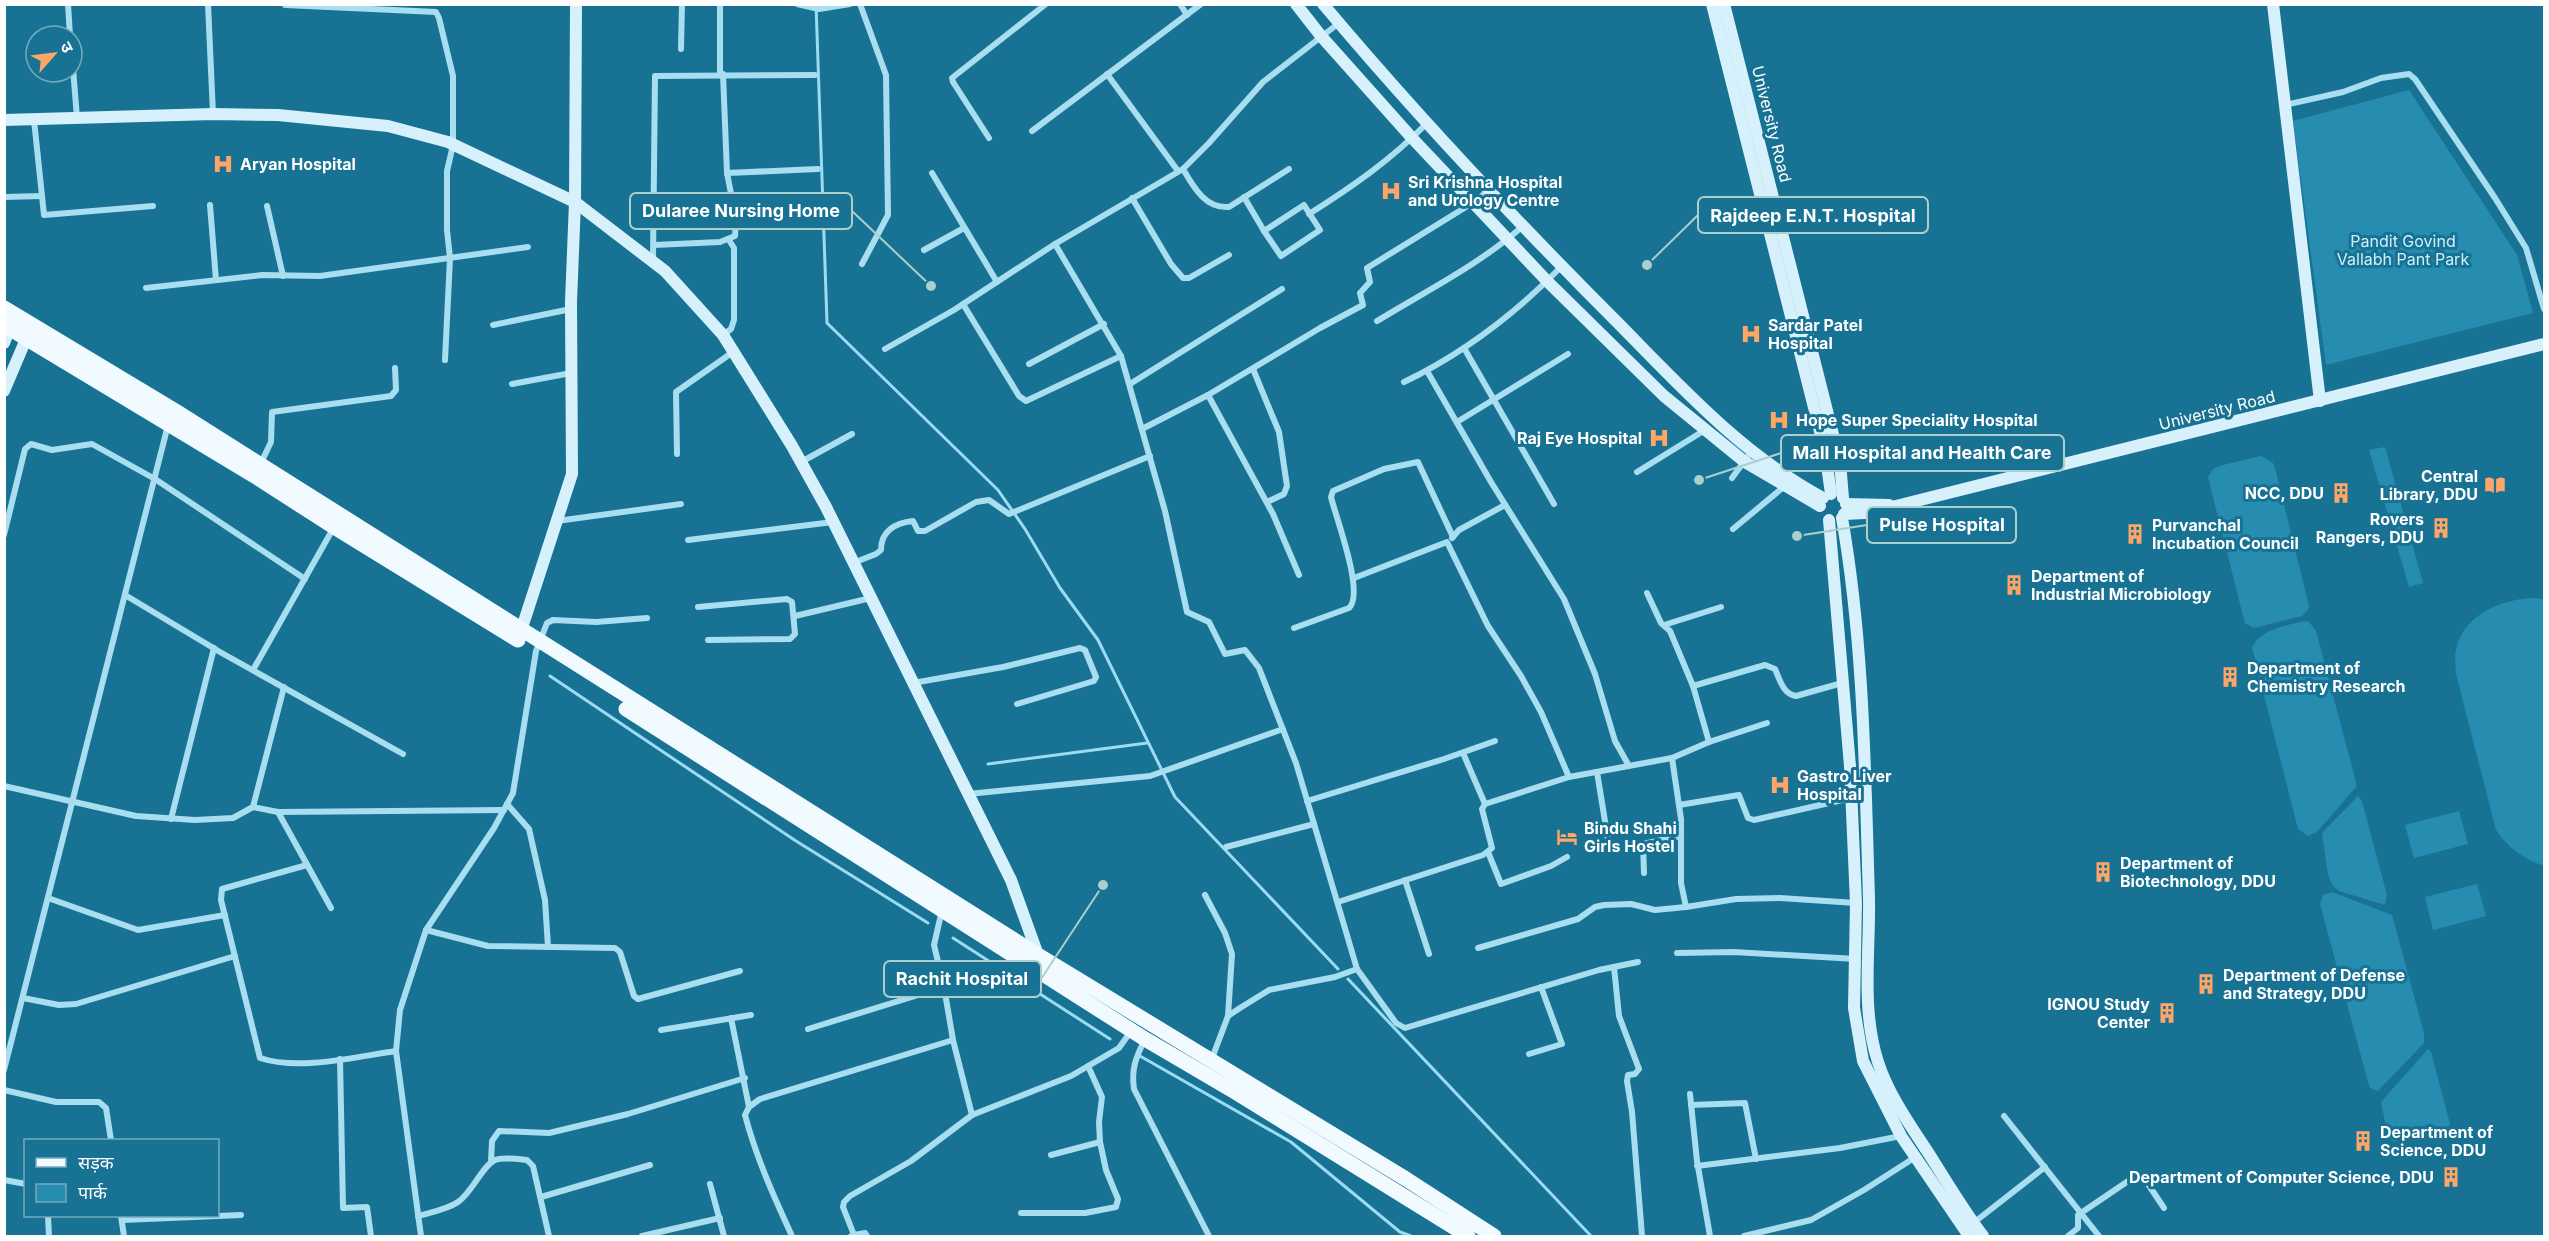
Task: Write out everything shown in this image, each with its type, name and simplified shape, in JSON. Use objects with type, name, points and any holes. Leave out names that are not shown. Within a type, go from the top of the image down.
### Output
[{"type":"main road","points":[[519,635],[572,474],[571,309],[575,202],[576,4]]},
{"type":"main road","points":[[1296,4],[1321,36],[1412,138],[1547,281],[1664,396],[1705,430],[1788,484],[1835,506]]},
{"type":"main road","points":[[1323,4],[1427,123],[1562,266],[1717,422],[1748,457]]},
{"type":"main road","name":"University Road","points":[[1712,4],[1825,451],[1835,506]]},
{"type":"main road","name":"University Road","points":[[1724,4],[1840,462],[1835,506]]},
{"type":"main road","points":[[2273,4],[2320,401]]},
{"type":"main road","points":[[4,120],[213,114],[278,115],[388,126],[453,144],[575,202],[665,271],[723,335],[801,462],[854,563],[1011,880],[1035,960]]},
{"type":"main road","points":[[8,324],[29,332],[172,417],[1142,1028],[1396,1173],[1494,1236]]},
{"type":"main road","points":[[4,391],[29,332]]},
{"type":"main road","name":"University Road","points":[[1835,506],[1896,506],[2544,344]]},
{"type":"main road","points":[[1835,506],[1842,682],[1856,903],[1854,1008],[1863,1061],[1914,1158],[1968,1230],[1983,1236]]},
{"type":"main road","points":[[1835,506],[1852,576],[1863,724],[1869,923],[1868,1002],[1871,1036],[1878,1062],[1899,1108],[1968,1230]]},
{"type":"main road","points":[[1208,1067],[1467,1236]]},
{"type":"street","points":[[68,4],[69,24]]},
{"type":"street","points":[[208,4],[213,114]]},
{"type":"street","points":[[437,4],[436,12],[440,18],[453,76],[453,144],[447,171],[447,230],[450,258],[445,360]]},
{"type":"street","points":[[681,49],[682,4]]},
{"type":"street","points":[[654,245],[729,240],[735,236],[737,229],[727,173],[720,4]]},
{"type":"street","points":[[797,4],[819,9],[850,4]]},
{"type":"street","points":[[860,4],[886,75],[888,204],[888,215],[862,264]]},
{"type":"street","points":[[989,138],[952,78],[1046,4]]},
{"type":"street","points":[[1180,4],[1187,15]]},
{"type":"street","points":[[1032,131],[1201,4]]},
{"type":"street","points":[[285,5],[436,12]]},
{"type":"street","points":[[885,349],[963,304],[1055,244],[1181,170],[1209,143],[1263,82],[1339,23]]},
{"type":"street","points":[[1107,74],[1198,193],[1208,201],[1223,208],[1228,207],[1289,169]]},
{"type":"street","points":[[2284,106],[2343,92],[2381,78],[2409,74],[2415,79],[2472,163],[2526,248],[2544,309]]},
{"type":"street","points":[[653,262],[655,76],[814,75]]},
{"type":"street","points":[[74,84],[77,118]]},
{"type":"street","points":[[34,120],[44,215],[153,207]]},
{"type":"street","points":[[1309,214],[1359,182],[1427,123]]},
{"type":"street","points":[[727,173],[818,169]]},
{"type":"street","points":[[932,173],[997,282]]},
{"type":"street","points":[[1142,429],[1208,395],[1363,305],[1360,293],[1370,282],[1367,268],[1474,202],[1489,189]]},
{"type":"street","points":[[4,197],[42,196]]},
{"type":"street","points":[[1244,197],[1264,231],[1281,256],[1320,230],[1304,205],[1264,231]]},
{"type":"street","points":[[1132,198],[1171,264],[1183,278],[1189,278],[1229,255]]},
{"type":"street","points":[[210,205],[216,280]]},
{"type":"street","points":[[267,206],[283,276]]},
{"type":"street","points":[[1377,321],[1509,239],[1524,226]]},
{"type":"street","points":[[924,250],[964,228]]},
{"type":"street","points":[[723,335],[731,328],[734,320],[734,248],[729,240]]},
{"type":"street","points":[[1055,244],[1121,356],[1165,511],[1187,612],[1209,622],[1225,654],[1245,650],[1259,668],[1307,801],[1357,969],[1396,1023],[1405,1028],[1541,987],[1638,962]]},
{"type":"street","points":[[146,288],[216,280],[320,276],[528,247]]},
{"type":"street","points":[[1404,382],[1427,371],[1499,324],[1562,266]]},
{"type":"street","points":[[1130,384],[1282,289]]},
{"type":"street","points":[[963,304],[1019,396],[1026,400],[1121,356]]},
{"type":"street","points":[[493,325],[571,309]]},
{"type":"street","points":[[1029,364],[1104,324]]},
{"type":"street","points":[[1464,348],[1554,504]]},
{"type":"street","points":[[677,454],[676,392],[733,352]]},
{"type":"street","points":[[1456,422],[1568,354]]},
{"type":"street","points":[[256,470],[271,442],[272,412],[391,396],[396,390],[395,368]]},
{"type":"street","points":[[1253,369],[1279,432],[1287,486],[1284,494],[1267,502]]},
{"type":"street","points":[[1427,371],[1505,505],[1564,598],[1595,674],[1615,741],[1629,766]]},
{"type":"street","points":[[512,384],[572,373]]},
{"type":"street","points":[[1208,395],[1267,502],[1299,575]]},
{"type":"street","points":[[4,1070],[154,479],[172,417]]},
{"type":"street","points":[[1636,472],[1717,422]]},
{"type":"street","points":[[801,462],[852,434]]},
{"type":"street","points":[[4,535],[25,448],[31,444],[52,450],[92,444],[154,479],[305,579]]},
{"type":"street","points":[[854,563],[881,550],[881,539],[886,531],[904,522],[913,521],[918,531],[925,531],[976,502],[989,500],[1009,514],[1150,456]]},
{"type":"street","points":[[1732,478],[1748,457]]},
{"type":"street","points":[[1294,628],[1352,606],[1354,578],[1331,493],[1384,469],[1418,462],[1453,537]]},
{"type":"street","points":[[1733,530],[1788,484]]},
{"type":"street","points":[[557,521],[681,504]]},
{"type":"street","points":[[1354,578],[1447,543],[1459,530],[1505,505]]},
{"type":"street","points":[[253,670],[337,522]]},
{"type":"street","points":[[687,540],[833,522]]},
{"type":"street","points":[[1447,543],[1488,626],[1521,676],[1540,712],[1569,777]]},
{"type":"street","points":[[1647,593],[1664,625],[1670,631],[1693,686],[1709,742]]},
{"type":"street","points":[[125,595],[214,648],[403,754]]},
{"type":"street","points":[[795,616],[871,598]]},
{"type":"street","points":[[698,607],[788,599],[792,602],[795,634],[790,639],[708,640]]},
{"type":"street","points":[[1664,625],[1720,607]]},
{"type":"street","points":[[421,1236],[396,1051],[400,1010],[426,930],[494,828],[513,793],[537,646],[550,621],[596,622],[647,618]]},
{"type":"street","points":[[171,819],[214,648]]},
{"type":"street","points":[[913,683],[1003,667],[1080,648],[1085,650],[1096,677],[1094,681],[1017,704]]},
{"type":"street","points":[[1693,686],[1765,665],[1775,669],[1786,692],[1790,695],[1796,696],[1842,682]]},
{"type":"street","points":[[253,807],[284,687]]},
{"type":"street","points":[[1338,902],[1488,852],[1492,848],[1482,809],[1485,804],[1569,777],[1672,758],[1709,742],[1767,723]]},
{"type":"street","points":[[968,794],[1150,776],[1282,729]]},
{"type":"street","points":[[1307,801],[1495,741]]},
{"type":"street","points":[[1463,753],[1485,804]]},
{"type":"street","points":[[1672,758],[1679,805],[1681,883],[1686,907]]},
{"type":"street","points":[[1597,772],[1608,840]]},
{"type":"street","points":[[4,786],[136,816],[171,819],[233,818],[253,807],[278,812],[506,807],[529,829],[545,900],[548,947]]},
{"type":"street","points":[[1679,805],[1739,795],[1748,818],[1754,820],[1851,798]]},
{"type":"street","points":[[278,812],[331,908]]},
{"type":"street","points":[[1226,847],[1314,824]]},
{"type":"street","points":[[1644,873],[1643,844],[1681,836]]},
{"type":"street","points":[[1488,852],[1501,884],[1551,866],[1567,857]]},
{"type":"street","points":[[307,865],[222,889],[221,900],[260,1058],[300,1062],[396,1051]]},
{"type":"street","points":[[1405,880],[1429,954]]},
{"type":"street","points":[[1205,895],[1225,933],[1232,954],[1228,1016],[1208,1067]]},
{"type":"street","points":[[48,898],[138,930],[225,915]]},
{"type":"street","points":[[1478,948],[1578,920],[1595,907],[1604,905],[1631,904],[1655,910],[1736,899],[1780,898],[1856,903]]},
{"type":"street","points":[[944,903],[934,945],[953,1040],[972,1115]]},
{"type":"street","points":[[426,930],[478,945],[618,949],[634,996],[638,999],[740,971]]},
{"type":"street","points":[[1677,953],[1734,952],[1856,959]]},
{"type":"street","points":[[23,998],[59,1005],[76,1004],[235,956]]},
{"type":"street","points":[[1614,967],[1619,1016],[1639,1069],[1635,1074],[1628,1075],[1627,1081],[1632,1112],[1641,1236]]},
{"type":"street","points":[[1228,1016],[1269,990],[1335,977],[1357,969]]},
{"type":"street","points":[[808,1029],[944,987]]},
{"type":"street","points":[[1528,1054],[1562,1044],[1541,987]]},
{"type":"street","points":[[661,1030],[751,1015]]},
{"type":"street","points":[[731,1018],[745,1078],[749,1107]]},
{"type":"street","points":[[867,1236],[862,1233],[852,1236],[843,1202],[911,1161],[972,1115],[1071,1076],[1119,1048],[1142,1028]]},
{"type":"street","points":[[1142,1028],[1134,1060],[1132,1076],[1134,1089],[1209,1236]]},
{"type":"street","points":[[792,1236],[776,1202],[749,1131],[745,1115],[749,1107],[760,1099],[953,1040]]},
{"type":"street","points":[[340,1059],[343,1209],[368,1207],[371,1236]]},
{"type":"street","points":[[1021,1213],[1085,1213],[1116,1207],[1118,1199],[1106,1170],[1100,1142],[1099,1122],[1102,1097],[1088,1066]]},
{"type":"street","points":[[491,1162],[492,1141],[499,1131],[549,1132],[628,1114],[745,1078]]},
{"type":"street","points":[[4,1090],[56,1102],[99,1102],[106,1108],[111,1139]]},
{"type":"street","points":[[1690,1094],[1698,1166],[1710,1236]]},
{"type":"street","points":[[1691,1105],[1745,1103],[1756,1159]]},
{"type":"street","points":[[2004,1116],[2099,1236]]},
{"type":"street","points":[[1698,1166],[1840,1148],[1901,1136]]},
{"type":"street","points":[[1052,1155],[1100,1142]]},
{"type":"street","points":[[1744,1236],[1811,1220],[1914,1158]]},
{"type":"street","points":[[418,1216],[459,1202],[468,1194],[491,1162],[497,1159],[531,1161],[549,1236]]},
{"type":"street","points":[[541,1197],[650,1165]]},
{"type":"street","points":[[1968,1230],[2045,1167]]},
{"type":"street","points":[[2068,1236],[2078,1228],[2078,1217],[2081,1213],[2141,1175],[2164,1208]]},
{"type":"street","points":[[4,1179],[24,1184]]},
{"type":"street","points":[[710,1184],[724,1236]]},
{"type":"street","points":[[219,1216],[241,1215]]},
{"type":"street","points":[[48,1217],[49,1236]]},
{"type":"street","points":[[124,1236],[121,1218],[161,1217]]},
{"type":"street","points":[[642,1236],[720,1218]]},
{"type":"green space","name":"Pandit Govind Vallabh Pant Park","points":[[2409,90],[2517,255],[2533,313],[2326,365],[2293,121]]},
{"type":"green space","points":[[2385,447],[2423,583],[2409,587],[2369,450]]},
{"type":"green space","points":[[2261,456],[2273,463],[2275,468],[2309,606],[2302,616],[2254,628],[2245,623],[2208,477],[2213,469],[2219,466]]},
{"type":"green space","points":[[2533,598],[2544,599],[2544,866],[2517,852],[2496,830],[2456,674],[2455,659],[2460,638],[2475,618],[2496,606]]},
{"type":"green space","points":[[2304,621],[2309,622],[2316,631],[2356,782],[2356,787],[2317,832],[2308,836],[2298,829],[2252,648],[2267,632]]},
{"type":"green space","points":[[2358,796],[2362,801],[2387,895],[2385,905],[2339,891],[2333,886],[2328,875],[2322,833]]},
{"type":"green space","points":[[2459,811],[2468,844],[2414,858],[2405,825]]},
{"type":"green space","points":[[2477,884],[2486,916],[2433,930],[2425,897]]},
{"type":"green space","points":[[2332,892],[2392,915],[2424,1033],[2424,1043],[2378,1091],[2370,1088],[2368,1082],[2320,904],[2323,895]]},
{"type":"green space","points":[[2428,1049],[2431,1052],[2450,1124],[2446,1129],[2394,1142],[2388,1136],[2381,1102]]},
{"type":"waterway","points":[[816,4],[827,323],[998,490],[1025,529],[1060,588],[1098,640],[1175,797],[1338,969]]},
{"type":"waterway","points":[[550,676],[796,841],[928,923]]},
{"type":"waterway","points":[[988,764],[1147,743]]},
{"type":"waterway","points":[[953,938],[1110,1039]]},
{"type":"waterway","points":[[1348,979],[1591,1236]]},
{"type":"waterway","points":[[1140,1056],[1291,1142],[1400,1232],[1411,1236]]},
{"type":"place","name":"Aryan Hospital","points":[[223,164]]},
{"type":"place","name":"Sri Krishna Hospital and Urology Centre","points":[[1391,191]]},
{"type":"place","name":"Rajdeep E.N.T. Hospital","points":[[1647,265]]},
{"type":"place","name":"Dularee Nursing Home","points":[[931,286]]},
{"type":"place","name":"Sardar Patel Hospital","points":[[1751,334]]},
{"type":"place","name":"Hope Super Speciality Hospital","points":[[1779,420]]},
{"type":"place","name":"Raj Eye Hospital","points":[[1659,438]]},
{"type":"place","name":"Mall Hospital and Health Care","points":[[1699,480]]},
{"type":"place","name":"Central Library, DDU","points":[[2495,485]]},
{"type":"place","name":"NCC, DDU","points":[[2341,493]]},
{"type":"place","name":"Rovers Rangers, DDU","points":[[2441,528]]},
{"type":"place","name":"Purvanchal Incubation Council","points":[[2135,534]]},
{"type":"place","name":"Pulse Hospital","points":[[1797,536]]},
{"type":"place","name":"Department of Industrial Microbiology","points":[[2014,585]]},
{"type":"place","name":"Department of Chemistry Research","points":[[2230,677]]},
{"type":"place","name":"Gastro Liver Hospital","points":[[1780,785]]},
{"type":"place","name":"Bindu Shahi Girls Hostel","points":[[1567,837]]},
{"type":"place","name":"Department of Biotechnology, DDU","points":[[2103,872]]},
{"type":"place","name":"Rachit Hospital","points":[[1103,885]]},
{"type":"place","name":"Department of Defense and Strategy, DDU","points":[[2206,984]]},
{"type":"place","name":"IGNOU Study Center","points":[[2167,1013]]},
{"type":"place","name":"Department of Science, DDU","points":[[2363,1141]]},
{"type":"place","name":"Department of Computer Science, DDU","points":[[2451,1177]]}]
